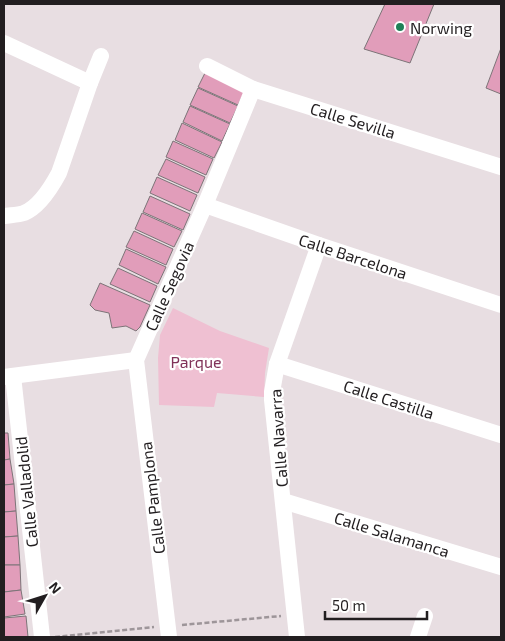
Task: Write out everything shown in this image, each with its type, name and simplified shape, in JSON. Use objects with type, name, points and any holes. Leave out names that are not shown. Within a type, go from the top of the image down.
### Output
[{"type":"street","points":[[4,43],[90,83]]},
{"type":"street","points":[[4,216],[22,214],[28,211],[54,184],[101,56]]},
{"type":"street","name":"Calle Sevilla","points":[[207,66],[253,89],[501,167]]},
{"type":"street","name":"Calle Segovia","points":[[136,360],[253,89]]},
{"type":"street","name":"Calle Barcelona","points":[[204,205],[501,305]]},
{"type":"street","name":"Calle Navarra","points":[[297,637],[272,392],[277,364],[319,245]]},
{"type":"street","points":[[8,376],[136,360]]},
{"type":"street","name":"Calle Pamplona","points":[[136,360],[168,632]]},
{"type":"street","name":"Calle Castilla","points":[[277,364],[501,435]]},
{"type":"street","name":"Calle Valladolid","points":[[8,376],[42,637]]},
{"type":"street","name":"Calle Salamanca","points":[[283,501],[501,567]]},
{"type":"street","points":[[418,637],[424,616]]},
{"type":"path","points":[[51,637],[168,632],[295,614]]},
{"type":"green space","name":"Parque","points":[[173,308],[220,331],[269,348],[264,397],[217,393],[214,407],[159,405],[158,358],[160,335]]},
{"type":"building","name":"Norwing","points":[[385,4],[434,4],[410,63],[364,49]]},
{"type":"building","points":[[501,48],[501,94],[486,88]]},
{"type":"building","points":[[206,71],[246,89],[238,105],[198,87]]},
{"type":"building","points":[[198,88],[238,106],[230,123],[190,105]]},
{"type":"building","points":[[190,106],[230,124],[222,141],[183,122]]},
{"type":"building","points":[[182,123],[222,142],[214,158],[175,140]]},
{"type":"building","points":[[173,141],[213,159],[206,175],[166,157]]},
{"type":"building","points":[[166,159],[205,177],[198,193],[158,175]]},
{"type":"building","points":[[157,177],[197,195],[190,211],[150,193]]},
{"type":"building","points":[[150,196],[190,214],[183,230],[143,212]]},
{"type":"building","points":[[142,213],[182,231],[174,247],[135,229]]},
{"type":"building","points":[[134,231],[173,249],[166,265],[126,247]]},
{"type":"building","points":[[126,249],[166,267],[158,284],[119,265]]},
{"type":"building","points":[[118,268],[157,286],[150,302],[110,284]]},
{"type":"building","points":[[100,283],[150,305],[140,327],[136,331],[126,326],[112,328],[109,313],[95,310],[90,305]]},
{"type":"building","points":[[4,433],[8,433],[10,459],[4,460]]},
{"type":"building","points":[[10,459],[14,484],[4,485],[4,460]]},
{"type":"building","points":[[14,484],[16,511],[4,512],[4,485]]},
{"type":"building","points":[[16,511],[18,536],[4,537],[4,512]]},
{"type":"building","points":[[18,536],[20,565],[4,565],[4,537]]},
{"type":"building","points":[[4,565],[20,565],[21,590],[4,592]]},
{"type":"building","points":[[21,590],[25,614],[4,617],[4,592]]},
{"type":"building","points":[[26,616],[28,637],[4,637],[4,618]]},
{"type":"place","name":"Norwing","points":[[400,27]]}]
